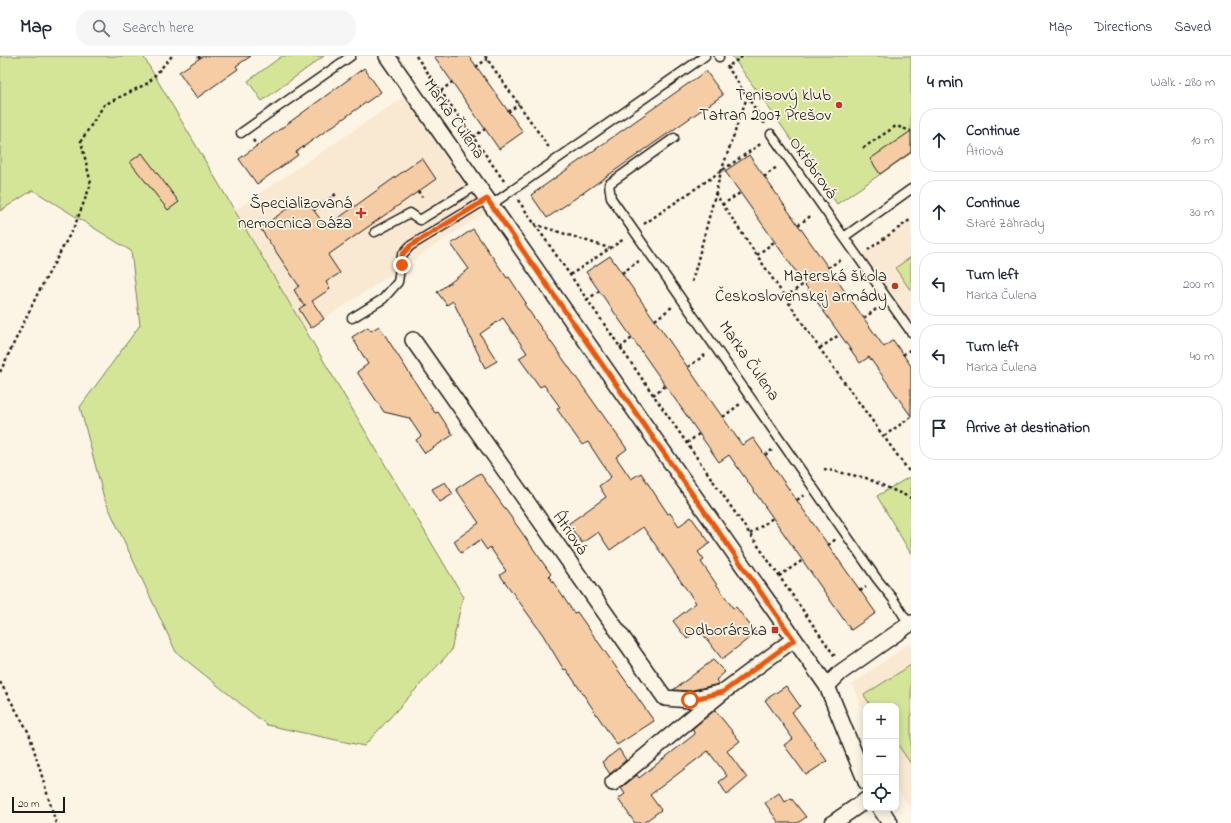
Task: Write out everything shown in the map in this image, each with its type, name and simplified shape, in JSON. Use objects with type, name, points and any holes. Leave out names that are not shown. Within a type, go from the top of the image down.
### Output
[{"type":"street","name":"Marka Čulena","points":[[387,56],[794,640]]},
{"type":"street","name":"Átriová","points":[[412,340],[665,698],[690,700],[723,692]]},
{"type":"street","points":[[827,686],[841,672],[910,624]]},
{"type":"street","points":[[613,783],[723,692],[794,640],[827,686],[863,775]]},
{"type":"street","points":[[833,823],[863,802]]},
{"type":"street","points":[[882,811],[890,823]]},
{"type":"lane","points":[[241,133],[351,56]]},
{"type":"lane","points":[[352,318],[383,299],[398,282],[402,255],[410,246],[511,191],[705,56]]},
{"type":"lane","name":"Októbrová","points":[[772,135],[911,332]]},
{"type":"lane","name":"Marka Čulena","points":[[674,138],[609,184],[611,198],[910,624]]},
{"type":"lane","name":"Marka Čulena","points":[[376,232],[410,213],[420,220],[477,184]]},
{"type":"lane","points":[[844,237],[911,189]]},
{"type":"path","points":[[0,372],[37,295],[75,225],[91,184],[81,141],[104,105],[148,83],[172,56]]},
{"type":"path","points":[[416,56],[534,223],[836,658],[841,672]]},
{"type":"path","name":"Októbrová","points":[[719,56],[728,67],[772,135]]},
{"type":"path","points":[[728,67],[743,56]]},
{"type":"path","points":[[476,67],[486,57],[557,159]]},
{"type":"path","points":[[441,91],[452,82]]},
{"type":"path","points":[[692,282],[721,172],[747,97]]},
{"type":"path","points":[[508,112],[519,104]]},
{"type":"path","points":[[863,148],[896,126],[911,130]]},
{"type":"path","points":[[473,137],[485,129]]},
{"type":"path","points":[[570,276],[772,135]]},
{"type":"path","points":[[764,176],[788,158]]},
{"type":"path","points":[[418,191],[422,197]]},
{"type":"path","points":[[715,193],[820,348],[911,474]]},
{"type":"path","points":[[722,205],[740,193]]},
{"type":"path","points":[[314,210],[336,194]]},
{"type":"path","points":[[798,225],[823,207]]},
{"type":"path","points":[[828,268],[856,254],[911,219]]},
{"type":"path","points":[[534,223],[610,248]]},
{"type":"path","points":[[757,255],[774,242]]},
{"type":"path","points":[[622,273],[650,253]]},
{"type":"path","points":[[785,297],[804,284]]},
{"type":"path","points":[[587,300],[599,291]]},
{"type":"path","points":[[655,320],[682,300]]},
{"type":"path","points":[[864,318],[888,300]]},
{"type":"path","points":[[820,348],[839,334]]},
{"type":"path","points":[[620,348],[632,338]]},
{"type":"path","points":[[688,367],[716,347]]},
{"type":"path","points":[[903,354],[911,348]]},
{"type":"path","points":[[653,395],[665,386]]},
{"type":"path","points":[[723,417],[751,396]]},
{"type":"path","points":[[884,436],[911,417]]},
{"type":"path","points":[[686,443],[699,434]]},
{"type":"path","points":[[824,469],[866,478],[911,498]]},
{"type":"path","points":[[750,534],[773,518]]},
{"type":"path","points":[[779,576],[802,560]]},
{"type":"path","points":[[0,682],[29,733],[56,823]]},
{"type":"shaded area","name":"Špecializovaná nemocnica Oáza","points":[[411,92],[492,208],[306,331],[235,210]]},
{"type":"shaded area","name":"Materská škola Československej armády","points":[[911,219],[911,332],[858,257]]},
{"type":"shaded area","points":[[911,642],[911,809],[899,791],[899,703],[863,703],[863,711],[852,684]]},
{"type":"green space","points":[[0,56],[143,56],[463,596],[451,651],[364,746],[267,725],[176,652],[104,498],[80,407],[140,325],[131,251],[33,190],[0,211]]},
{"type":"green space","points":[[282,56],[324,56],[262,101],[248,81]]},
{"type":"green space","name":"Tenisový klub Tatran 2007 Prešov","points":[[732,56],[911,56],[911,153],[837,204]]},
{"type":"green space","points":[[911,257],[911,291],[895,268]]},
{"type":"green space","points":[[911,476],[911,554],[877,496]]},
{"type":"green space","points":[[911,665],[911,764],[899,746],[899,703],[869,703],[864,695]]},
{"type":"building","points":[[203,56],[251,56],[236,66],[238,69],[197,98],[179,72]]},
{"type":"building","points":[[434,56],[469,56],[523,132],[499,149]]},
{"type":"building","points":[[364,68],[381,92],[296,152],[298,155],[257,184],[239,159]]},
{"type":"building","points":[[706,71],[723,95],[547,218],[531,195]]},
{"type":"building","points":[[911,131],[911,152],[880,174],[870,159]]},
{"type":"building","points":[[142,153],[179,202],[168,210],[130,162]]},
{"type":"building","points":[[749,155],[884,347],[893,340],[911,366],[911,416],[869,357],[860,363],[725,171]]},
{"type":"building","points":[[422,158],[436,179],[328,255],[340,273],[326,282],[330,289],[312,301],[324,319],[311,328],[299,309],[304,306],[294,290],[299,286],[260,228],[304,197],[326,227]]},
{"type":"building","points":[[473,229],[507,278],[509,277],[526,303],[524,304],[627,449],[616,457],[631,479],[641,473],[668,514],[670,513],[679,526],[691,517],[710,543],[698,552],[704,560],[701,562],[733,608],[736,607],[756,633],[722,659],[699,629],[687,639],[673,621],[696,603],[643,527],[610,550],[598,532],[582,543],[568,524],[606,497],[599,486],[611,477],[588,442],[582,445],[557,409],[560,407],[544,385],[540,387],[519,358],[527,353],[503,318],[480,334],[497,361],[485,368],[453,301],[447,305],[437,292],[469,269],[451,244]]},
{"type":"building","points":[[610,256],[742,445],[753,438],[876,613],[851,630],[729,455],[719,462],[586,272]]},
{"type":"building","points":[[379,326],[435,413],[438,412],[453,435],[425,453],[416,440],[421,436],[409,418],[384,412],[357,372],[368,364],[352,337],[368,327],[371,331]]},
{"type":"building","points":[[480,473],[551,574],[549,576],[574,613],[577,612],[654,721],[617,745],[566,669],[564,670],[543,635],[500,575],[506,571],[490,547],[487,550],[480,540],[461,553],[454,541],[479,523],[456,489]]},
{"type":"building","points":[[445,482],[453,494],[440,502],[432,489]]},
{"type":"building","points":[[713,660],[725,672],[716,680],[719,684],[689,691],[673,690]]},
{"type":"building","points":[[786,686],[800,706],[792,712],[827,761],[806,775],[784,745],[793,739],[765,700]]},
{"type":"building","points":[[715,710],[740,741],[727,751],[747,778],[727,795],[719,782],[727,776],[708,751],[650,795],[661,810],[643,823],[635,823],[618,799],[625,794],[621,788],[637,775],[639,778],[695,734],[692,729]]},
{"type":"building","points":[[619,749],[626,760],[610,774],[602,762]]},
{"type":"building","points":[[779,793],[785,802],[791,798],[806,817],[798,823],[779,823],[765,803]]},
{"type":"place","name":"Tenisový klub Tatran 2007 Prešov","points":[[839,105]]},
{"type":"place","name":"Špecializovaná nemocnica Oáza","points":[[361,213]]},
{"type":"place","name":"Materská škola Československej armády","points":[[895,286]]},
{"type":"place","name":"Odborárska","points":[[775,630]]},
{"type":"route","points":[[402,265],[402,255],[410,246],[487,199],[794,640],[723,692],[690,700]]}]
